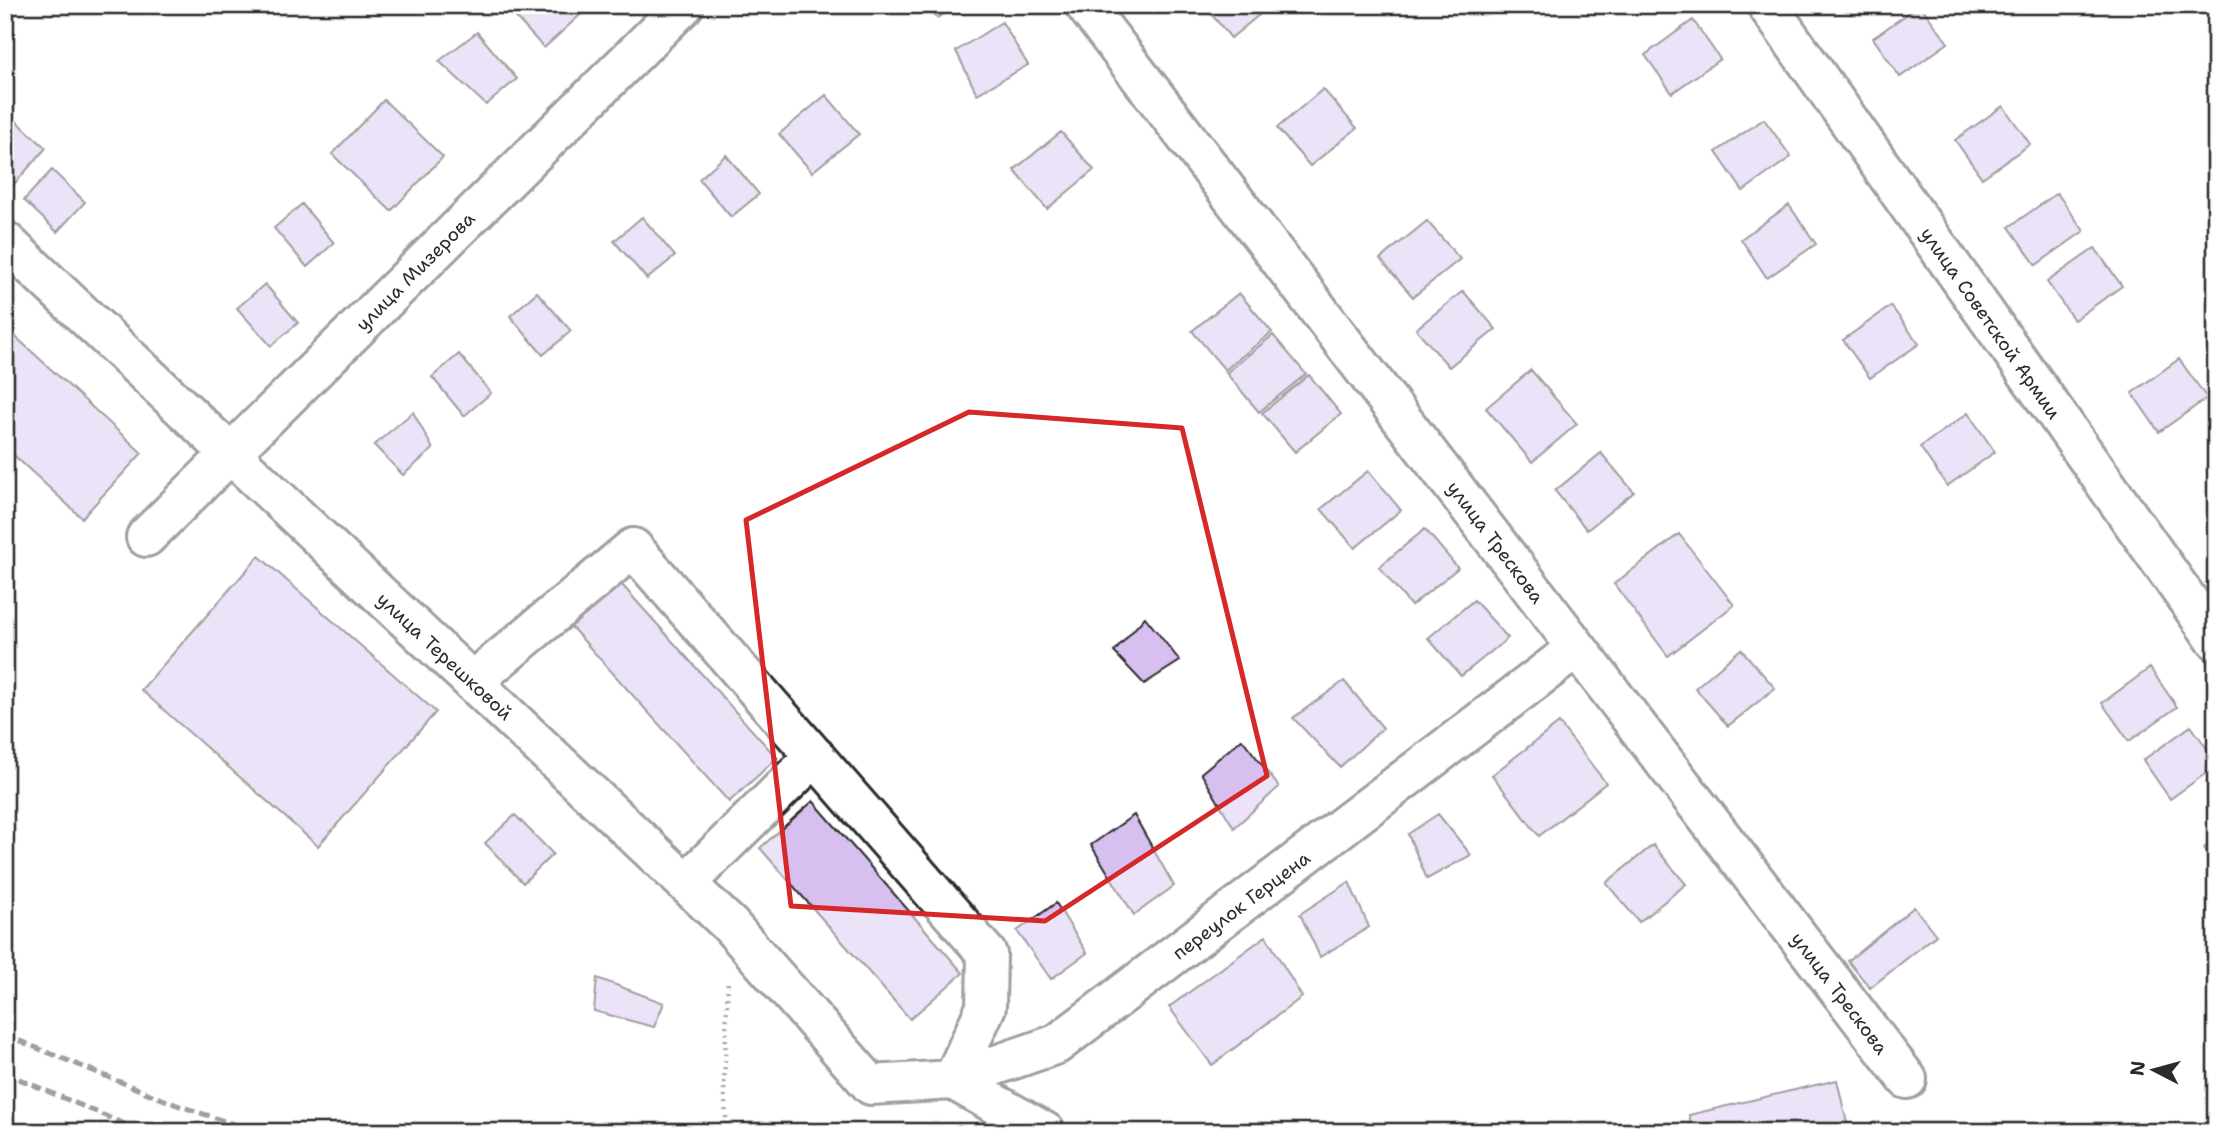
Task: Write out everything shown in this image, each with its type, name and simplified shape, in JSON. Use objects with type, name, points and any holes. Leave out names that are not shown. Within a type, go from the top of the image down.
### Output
[{"type":"street","name":"улица Мизерова","points":[[146,537],[684,5]]},
{"type":"street","name":"улица Трескова","points":[[1085,5],[1906,1079]]},
{"type":"street","name":"улица Советской Армии","points":[[1767,5],[2216,640]]},
{"type":"street","name":"улица Терешковой","points":[[5,241],[730,925],[871,1085]]},
{"type":"street","points":[[472,682],[633,548],[987,954],[986,1007],[953,1080],[1045,1132]]},
{"type":"street","name":"переулок Герцена","points":[[871,1085],[953,1080],[1058,1044],[1577,648]]},
{"type":"street","points":[[685,883],[815,756]]},
{"type":"path","points":[[727,1132],[724,1087],[730,925]]},
{"type":"highlighted area","points":[[969,412],[1182,428],[1267,776],[1045,921],[791,906],[746,520]]},
{"type":"building","points":[[516,5],[591,5],[544,48],[510,11]]},
{"type":"building","points":[[919,5],[957,5],[937,18]]},
{"type":"building","points":[[1204,5],[1271,5],[1231,38]]},
{"type":"building","points":[[1920,5],[1948,43],[1900,77],[1873,38]]},
{"type":"building","points":[[1693,20],[1720,59],[1672,93],[1645,55]]},
{"type":"building","points":[[1002,22],[1028,65],[977,94],[956,51]]},
{"type":"building","points":[[477,32],[517,79],[486,105],[439,61]]},
{"type":"building","points":[[1323,89],[1357,128],[1310,166],[1277,128]]},
{"type":"building","points":[[826,95],[859,134],[812,172],[779,134]]},
{"type":"building","points":[[384,100],[443,157],[391,211],[332,154]]},
{"type":"building","points":[[2003,106],[2030,144],[1982,178],[1955,140]]},
{"type":"building","points":[[14,119],[46,148],[9,190],[5,187],[5,128]]},
{"type":"building","points":[[1764,119],[1791,157],[1743,191],[1716,152]]},
{"type":"building","points":[[1061,132],[1094,170],[1047,209],[1014,170]]},
{"type":"building","points":[[726,155],[759,194],[731,217],[699,179]]},
{"type":"building","points":[[52,170],[85,202],[57,232],[24,200]]},
{"type":"building","points":[[2057,193],[2084,231],[2036,265],[2009,227]]},
{"type":"building","points":[[302,204],[334,243],[307,267],[274,228]]},
{"type":"building","points":[[1789,205],[1816,244],[1767,278],[1741,239]]},
{"type":"building","points":[[642,217],[675,256],[647,279],[614,241]]},
{"type":"building","points":[[1427,221],[1460,259],[1413,297],[1380,259]]},
{"type":"building","points":[[2095,248],[2122,286],[2074,320],[2047,282]]},
{"type":"building","points":[[265,284],[298,323],[271,346],[237,308]]},
{"type":"building","points":[[1463,291],[1496,329],[1449,367],[1416,329]]},
{"type":"building","points":[[537,292],[571,331],[543,355],[510,316]]},
{"type":"building","points":[[1239,293],[1272,332],[1225,370],[1192,331]]},
{"type":"building","points":[[1891,306],[1919,344],[1870,378],[1843,340]]},
{"type":"building","points":[[5,327],[142,453],[82,518],[5,447]]},
{"type":"building","points":[[1273,335],[1306,374],[1259,412],[1226,373]]},
{"type":"building","points":[[459,354],[491,393],[464,416],[432,377]]},
{"type":"building","points":[[2179,359],[2207,398],[2159,432],[2132,393]]},
{"type":"building","points":[[1531,370],[1577,424],[1532,462],[1486,408]]},
{"type":"building","points":[[1309,375],[1341,414],[1295,452],[1262,413]]},
{"type":"building","points":[[413,412],[433,449],[403,475],[374,445]]},
{"type":"building","points":[[1968,413],[1995,452],[1947,486],[1920,447]]},
{"type":"building","points":[[1601,453],[1634,492],[1587,530],[1555,491]]},
{"type":"building","points":[[1368,471],[1401,510],[1355,548],[1321,509]]},
{"type":"building","points":[[1425,529],[1458,568],[1411,606],[1379,567]]},
{"type":"building","points":[[1679,534],[1734,605],[1668,656],[1614,584]]},
{"type":"building","points":[[259,556],[436,712],[318,846],[141,690]]},
{"type":"building","points":[[614,576],[777,758],[729,802],[565,620]]},
{"type":"building","points":[[1474,600],[1508,638],[1461,676],[1428,638]]},
{"type":"building","points":[[1145,617],[1180,661],[1144,684],[1114,652]]},
{"type":"building","points":[[1741,649],[1775,688],[1728,726],[1695,688]]},
{"type":"building","points":[[2150,668],[2177,707],[2129,741],[2102,703]]},
{"type":"building","points":[[1344,681],[1383,728],[1340,767],[1293,718]]},
{"type":"building","points":[[1559,723],[1606,783],[1539,836],[1492,775]]},
{"type":"building","points":[[2191,726],[2216,761],[2216,766],[2170,799],[2143,760]]},
{"type":"building","points":[[1242,739],[1279,787],[1234,828],[1201,773]]},
{"type":"building","points":[[813,801],[963,973],[910,1019],[760,848]]},
{"type":"building","points":[[1438,814],[1471,855],[1427,879],[1408,834]]},
{"type":"building","points":[[515,815],[553,854],[523,883],[485,843]]},
{"type":"building","points":[[1134,815],[1174,886],[1134,915],[1091,845]]},
{"type":"building","points":[[2216,839],[2216,865],[2204,848]]},
{"type":"building","points":[[1653,845],[1686,884],[1639,922],[1606,883]]},
{"type":"building","points":[[1349,882],[1369,927],[1320,957],[1300,914]]},
{"type":"building","points":[[1056,903],[1087,953],[1051,979],[1017,931]]},
{"type":"building","points":[[1914,907],[1936,935],[1870,988],[1848,961]]},
{"type":"building","points":[[1266,936],[1302,997],[1212,1065],[1169,1007]]},
{"type":"building","points":[[597,978],[664,1003],[654,1027],[594,1011]]},
{"type":"building","points":[[1837,1080],[1849,1132],[1693,1132],[1689,1115]]},
{"type":"railway","points":[[5,1035],[177,1105],[257,1132]]},
{"type":"railway","points":[[5,1073],[143,1132]]}]
